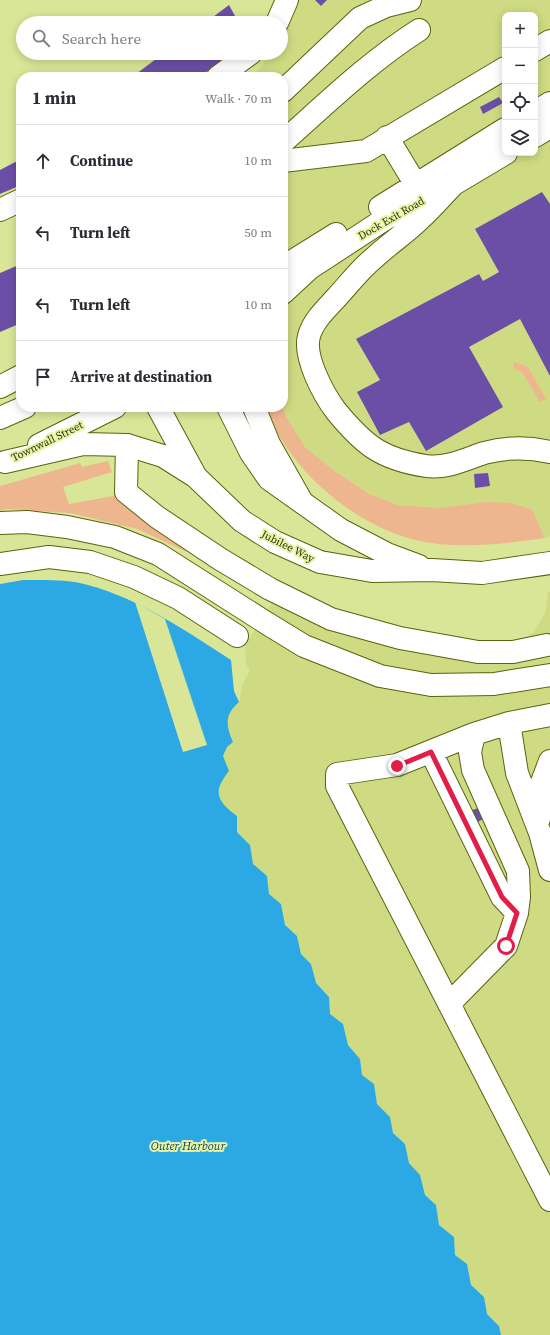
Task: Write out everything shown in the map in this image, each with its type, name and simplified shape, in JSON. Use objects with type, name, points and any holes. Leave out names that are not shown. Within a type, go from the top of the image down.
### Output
[{"type":"main road","points":[[280,16],[287,0]]},
{"type":"main road","points":[[288,86],[363,9],[386,6],[410,0]]},
{"type":"main road","points":[[288,137],[342,86],[397,44],[419,30]]},
{"type":"main road","points":[[538,48],[550,41]]},
{"type":"main road","points":[[225,72],[241,60]]},
{"type":"main road","points":[[288,160],[366,151],[387,137],[502,70]]},
{"type":"main road","points":[[538,110],[550,103]]},
{"type":"main road","points":[[538,134],[550,127]]},
{"type":"main road","name":"Dock Exit Road","points":[[288,264],[502,131]]},
{"type":"main road","points":[[387,137],[416,185]]},
{"type":"main road","name":"Dock Exit Road","points":[[288,288],[310,268],[386,219],[454,184],[502,155]]},
{"type":"main road","points":[[454,184],[420,219],[372,259],[320,315],[309,336],[307,346],[309,358],[320,384],[332,405],[353,431],[370,447],[405,462],[428,466],[456,464],[485,453],[510,448],[525,448],[550,452]]},
{"type":"main road","points":[[0,210],[16,202]]},
{"type":"main road","points":[[0,387],[16,379]]},
{"type":"main road","points":[[0,418],[16,411]]},
{"type":"main road","name":"Townwall Street","points":[[3,463],[105,412]]},
{"type":"main road","name":"Jubilee Way","points":[[161,412],[196,477],[242,521],[275,542],[320,562],[372,571],[432,570],[482,573],[549,563]]},
{"type":"main road","name":"Jubilee Way","points":[[230,412],[251,453],[269,479],[341,530],[387,554],[432,570]]},
{"type":"main road","points":[[256,412],[269,444],[302,502]]},
{"type":"main road","points":[[3,463],[83,444],[127,445],[163,456],[196,477]]},
{"type":"main road","points":[[127,445],[121,481],[126,492],[157,517],[220,559],[270,589],[331,619],[400,638],[478,652],[513,652],[547,645]]},
{"type":"main road","points":[[0,523],[27,522],[67,527],[115,537],[158,554],[304,646],[380,676],[431,685],[494,684],[550,675]]},
{"type":"main road","points":[[0,564],[49,557],[90,562],[134,577],[178,598],[236,636]]},
{"type":"main road","points":[[550,715],[509,723],[474,734],[397,766],[337,774],[337,786],[550,1200]]},
{"type":"main road","points":[[509,723],[517,773],[540,833],[550,870]]},
{"type":"main road","points":[[449,1004],[506,946],[517,913],[519,897],[518,871],[474,770],[470,752],[474,734]]},
{"type":"main road","points":[[431,752],[502,897],[517,913]]},
{"type":"main road","points":[[540,833],[539,790],[550,760]]},
{"type":"shaded area","points":[[297,0],[550,0],[550,536],[545,538],[532,509],[486,502],[439,508],[398,505],[369,494],[333,470],[305,447],[287,418],[284,412],[288,412],[288,72],[257,72],[266,60],[288,60],[288,21]]},
{"type":"shaded area","points":[[514,362],[528,367],[546,399],[540,402],[522,372],[514,369]]},
{"type":"shaded area","points":[[268,412],[284,412],[305,447],[333,470],[369,494],[398,505],[439,508],[486,502],[510,503],[532,509],[545,538],[496,544],[447,545],[415,540],[391,532],[368,521],[346,507],[325,490],[306,472],[289,451],[276,430]]},
{"type":"shaded area","points":[[108,461],[112,472],[63,487],[69,504],[119,495],[133,512],[190,549],[187,552],[137,529],[70,513],[7,509],[0,511],[0,486],[80,463],[82,467]]},
{"type":"shaded area","points":[[280,591],[395,634],[513,645],[534,632],[545,613],[548,592],[550,592],[550,1335],[501,1335],[499,1326],[487,1314],[484,1297],[471,1285],[467,1264],[455,1255],[454,1237],[439,1225],[436,1205],[425,1195],[420,1175],[409,1163],[405,1144],[393,1133],[390,1117],[377,1104],[374,1084],[362,1075],[360,1059],[348,1045],[343,1024],[330,1014],[329,997],[316,983],[311,965],[301,954],[297,936],[285,925],[281,904],[269,894],[267,876],[253,864],[250,845],[237,832],[237,816],[222,803],[218,793],[220,782],[229,771],[223,756],[227,747],[233,742],[227,721],[231,709],[239,702],[242,686],[250,670],[246,664],[245,645]]},
{"type":"water","name":"Outer Harbour","points":[[23,580],[56,580],[72,582],[107,591],[144,607],[162,617],[231,660],[234,691],[239,702],[231,711],[228,720],[229,730],[233,742],[227,747],[223,756],[229,771],[220,785],[219,796],[221,801],[237,816],[237,832],[250,845],[253,864],[267,876],[269,894],[281,904],[285,925],[297,936],[301,954],[311,964],[316,983],[329,997],[330,1014],[343,1024],[348,1045],[360,1059],[362,1075],[374,1084],[377,1104],[390,1117],[393,1133],[405,1144],[409,1163],[420,1175],[425,1195],[436,1205],[439,1225],[454,1237],[455,1255],[467,1264],[471,1285],[484,1297],[487,1314],[499,1326],[501,1335],[0,1335],[0,584]]},
{"type":"pier","points":[[135,602],[165,619],[207,745],[183,752]]},
{"type":"building","points":[[315,0],[327,0],[321,6]]},
{"type":"building","points":[[229,5],[235,16],[214,16]]},
{"type":"building","points":[[155,60],[223,60],[206,72],[139,72]]},
{"type":"building","points":[[499,97],[502,102],[502,104],[483,114],[480,107]]},
{"type":"building","points":[[16,162],[16,187],[0,194],[0,170]]},
{"type":"building","points":[[542,192],[550,204],[550,376],[520,319],[469,347],[503,407],[426,451],[409,422],[380,435],[357,392],[380,380],[356,339],[479,274],[483,281],[499,272],[475,229]]},
{"type":"building","points":[[16,266],[16,325],[0,332],[0,273]]},
{"type":"building","points":[[488,473],[490,486],[475,488],[474,474]]},
{"type":"building","points":[[478,808],[483,819],[476,823],[470,811]]},
{"type":"route","points":[[397,766],[431,752],[502,897],[517,913],[506,946]]}]
